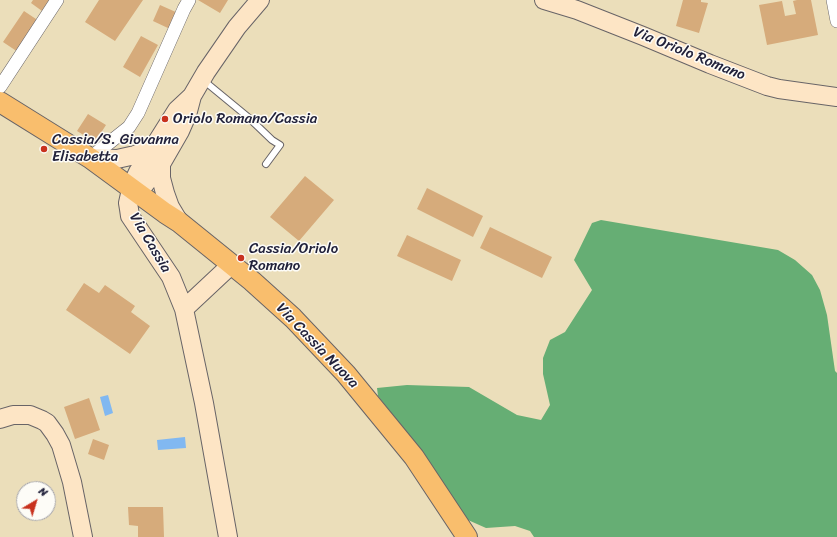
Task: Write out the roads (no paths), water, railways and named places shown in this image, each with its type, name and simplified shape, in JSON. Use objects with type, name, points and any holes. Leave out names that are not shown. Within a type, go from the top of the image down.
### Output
[{"type":"main road","name":"Via Cassia","points":[[0,102],[90,158],[132,189]]},
{"type":"main road","name":"Via Cassia Nuova","points":[[132,189],[164,213],[179,222],[252,281],[293,318],[346,374],[414,457],[467,537]]},
{"type":"street","points":[[0,87],[57,0]]},
{"type":"street","points":[[90,158],[129,127],[134,120],[181,16],[190,0]]},
{"type":"street","points":[[192,96],[177,110],[138,172],[132,189],[138,189],[144,185],[161,164],[180,131],[187,115],[192,96],[202,79],[236,27],[260,0]]},
{"type":"street","name":"Via Oriolo Romano","points":[[544,0],[578,10],[767,86],[837,97]]},
{"type":"street","points":[[833,0],[837,21]]},
{"type":"street","points":[[90,158],[117,159],[135,155],[153,148]]},
{"type":"street","points":[[161,164],[161,178],[165,194],[170,207],[179,222]]},
{"type":"street","name":"Via Cassia","points":[[132,189],[128,203],[130,216],[164,266],[176,288],[184,309],[204,403],[228,537]]},
{"type":"street","points":[[184,309],[231,264]]},
{"type":"street","points":[[0,419],[13,415],[30,415],[42,420],[55,434],[61,445],[72,482],[83,537]]},
{"type":"lane","points":[[202,79],[248,117],[272,140],[280,145],[266,164]]},
{"type":"water","points":[[108,395],[113,413],[105,416],[100,397]]},
{"type":"water","points":[[185,437],[186,448],[158,450],[157,440]]},
{"type":"place","name":"Oriolo Romano/Cassia","points":[[165,119]]},
{"type":"place","name":"Cassia/S. Giovanna Elisabetta","points":[[44,149]]},
{"type":"place","name":"Cassia/Oriolo Romano","points":[[241,258]]}]
